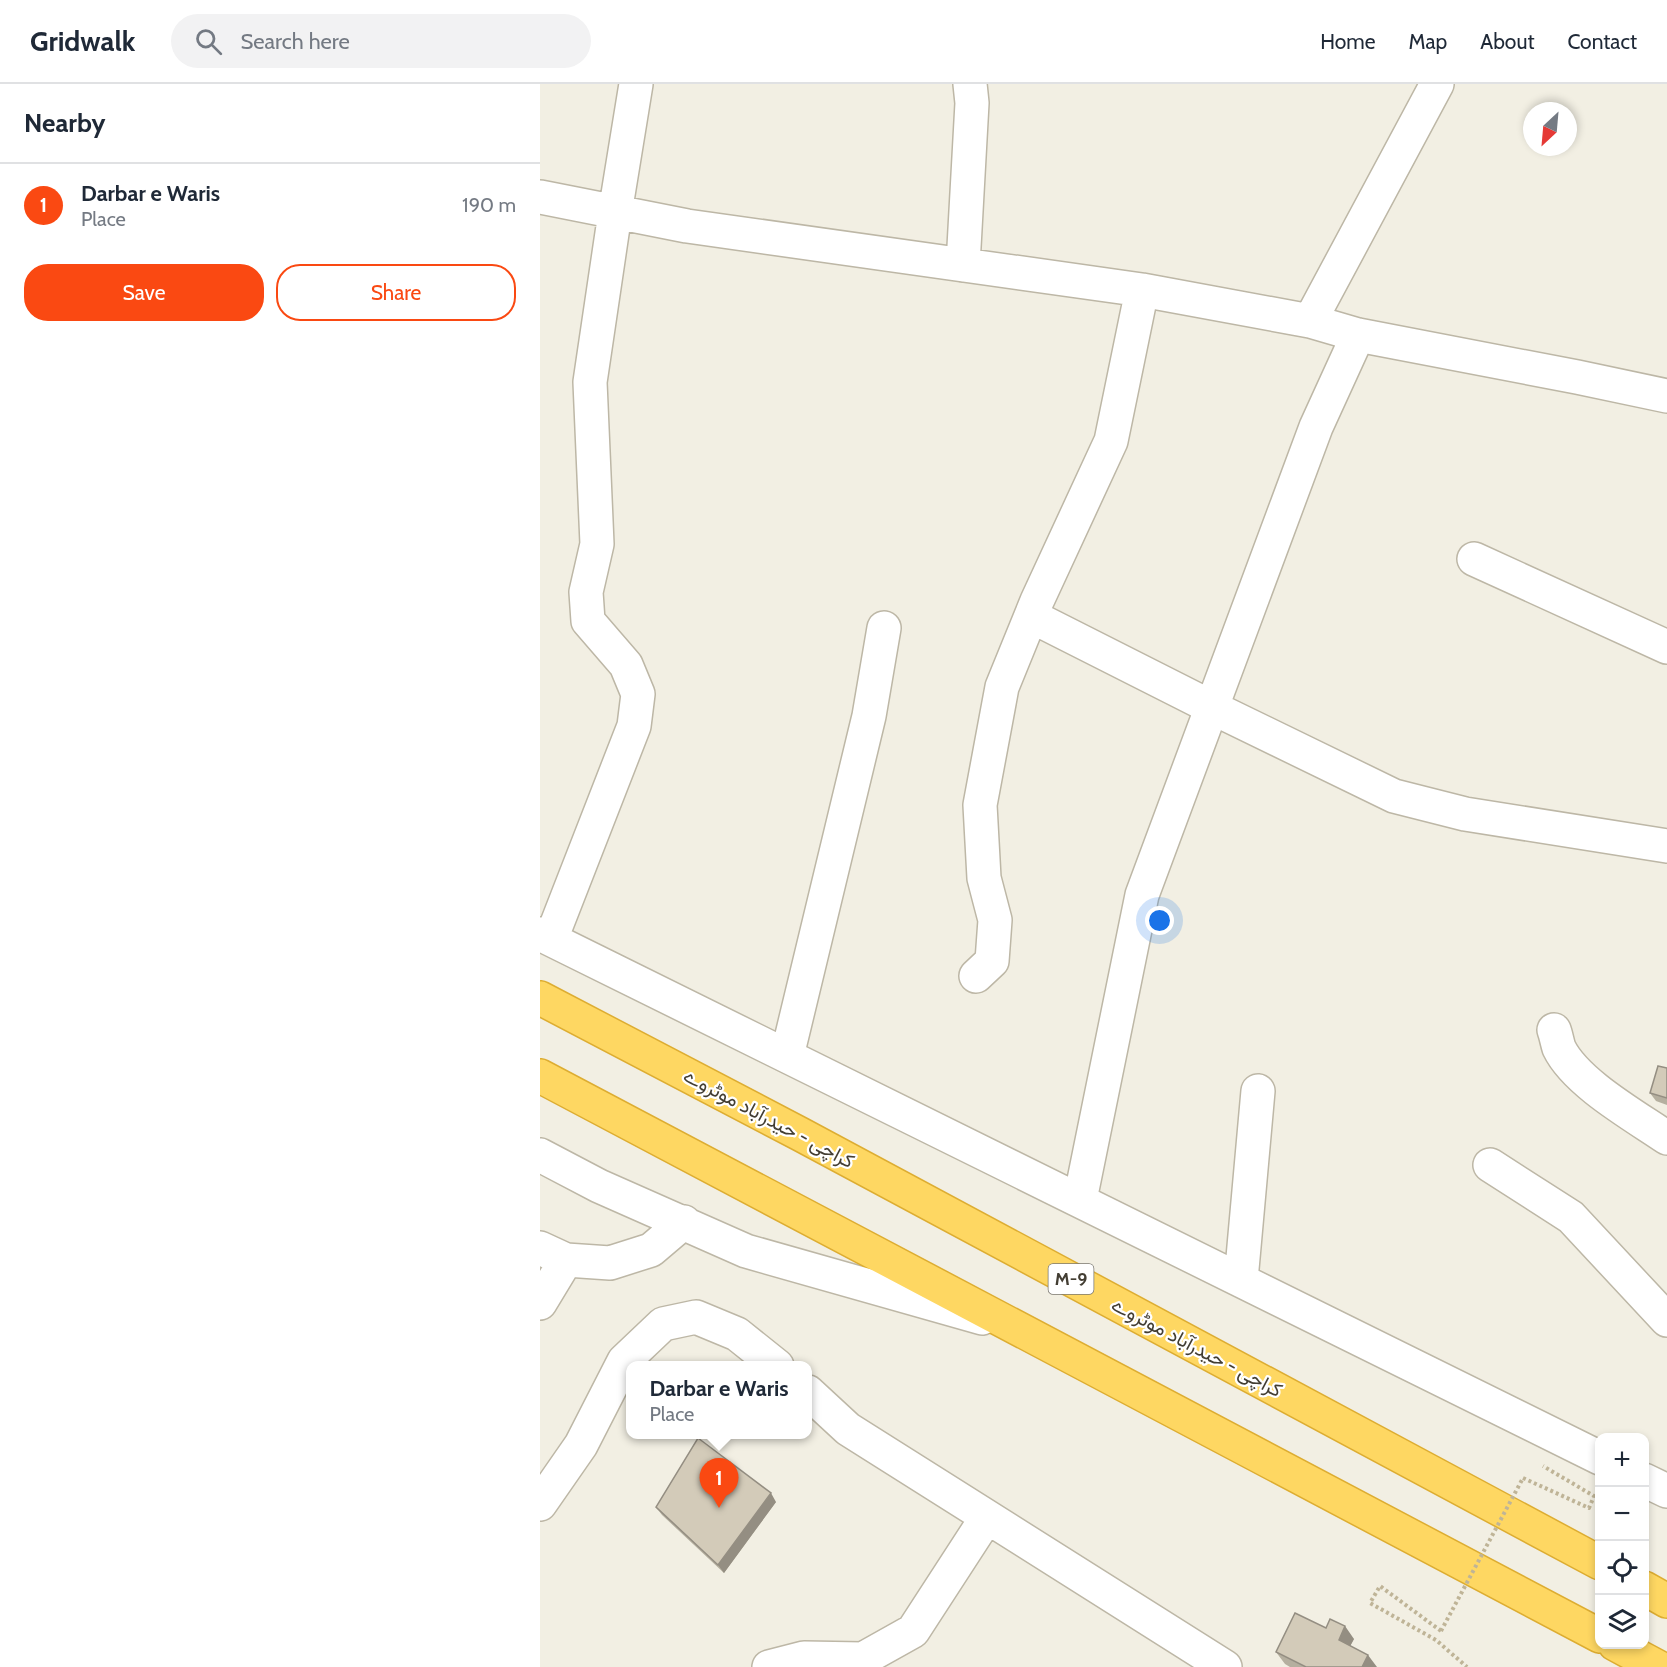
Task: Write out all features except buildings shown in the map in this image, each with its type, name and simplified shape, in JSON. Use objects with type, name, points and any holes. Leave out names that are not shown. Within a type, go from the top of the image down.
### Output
[{"type":"highway","name":"کراچی - حیدرآباد موٹروے","points":[[540,998],[811,1140],[1595,1561]]},
{"type":"highway","points":[[540,1076],[1595,1634]]},
{"type":"highway","points":[[1649,1591],[1667,1601]]},
{"type":"highway","points":[[1624,1649],[1658,1667]]},
{"type":"street","points":[[636,84],[590,382],[597,544],[586,592],[588,621],[626,665],[638,694],[634,726],[545,937],[1595,1456]]},
{"type":"street","points":[[963,265],[972,103],[969,84]]},
{"type":"street","points":[[1310,321],[1437,84]]},
{"type":"street","points":[[540,197],[687,226],[1142,290],[1310,321],[1358,336],[1667,396]]},
{"type":"street","points":[[976,976],[992,961],[995,920],[984,878],[980,805],[1002,687],[1031,616],[1111,441],[1142,290]]},
{"type":"street","points":[[1080,1200],[1142,895],[1316,427],[1358,336]]},
{"type":"street","points":[[1474,559],[1667,647]]},
{"type":"street","points":[[1031,616],[1394,796],[1465,814],[1667,846]]},
{"type":"street","points":[[787,1056],[869,716],[884,628]]},
{"type":"street","points":[[1554,1030],[1559,1048],[1580,1075],[1605,1096],[1667,1138]]},
{"type":"street","points":[[1241,1280],[1258,1091]]},
{"type":"street","points":[[540,1155],[599,1186],[746,1251],[1016,1327]]},
{"type":"street","points":[[1490,1165],[1571,1216],[1667,1320]]},
{"type":"street","points":[[540,1303],[553,1254],[610,1263],[651,1250],[684,1222]]},
{"type":"street","points":[[540,1504],[581,1445],[624,1361],[663,1324],[696,1317],[737,1334],[772,1361]]},
{"type":"street","points":[[812,1397],[848,1429],[1225,1667]]},
{"type":"street","points":[[1649,1482],[1667,1491]]},
{"type":"street","points":[[769,1667],[804,1658],[863,1659],[913,1631],[987,1517]]},
{"type":"path","points":[[1467,1667],[1436,1640],[1370,1602],[1380,1586],[1440,1630],[1522,1478],[1589,1508],[1594,1496],[1543,1466]]},
{"type":"place","name":"Darbar e Waris","points":[[719,1508]]}]
